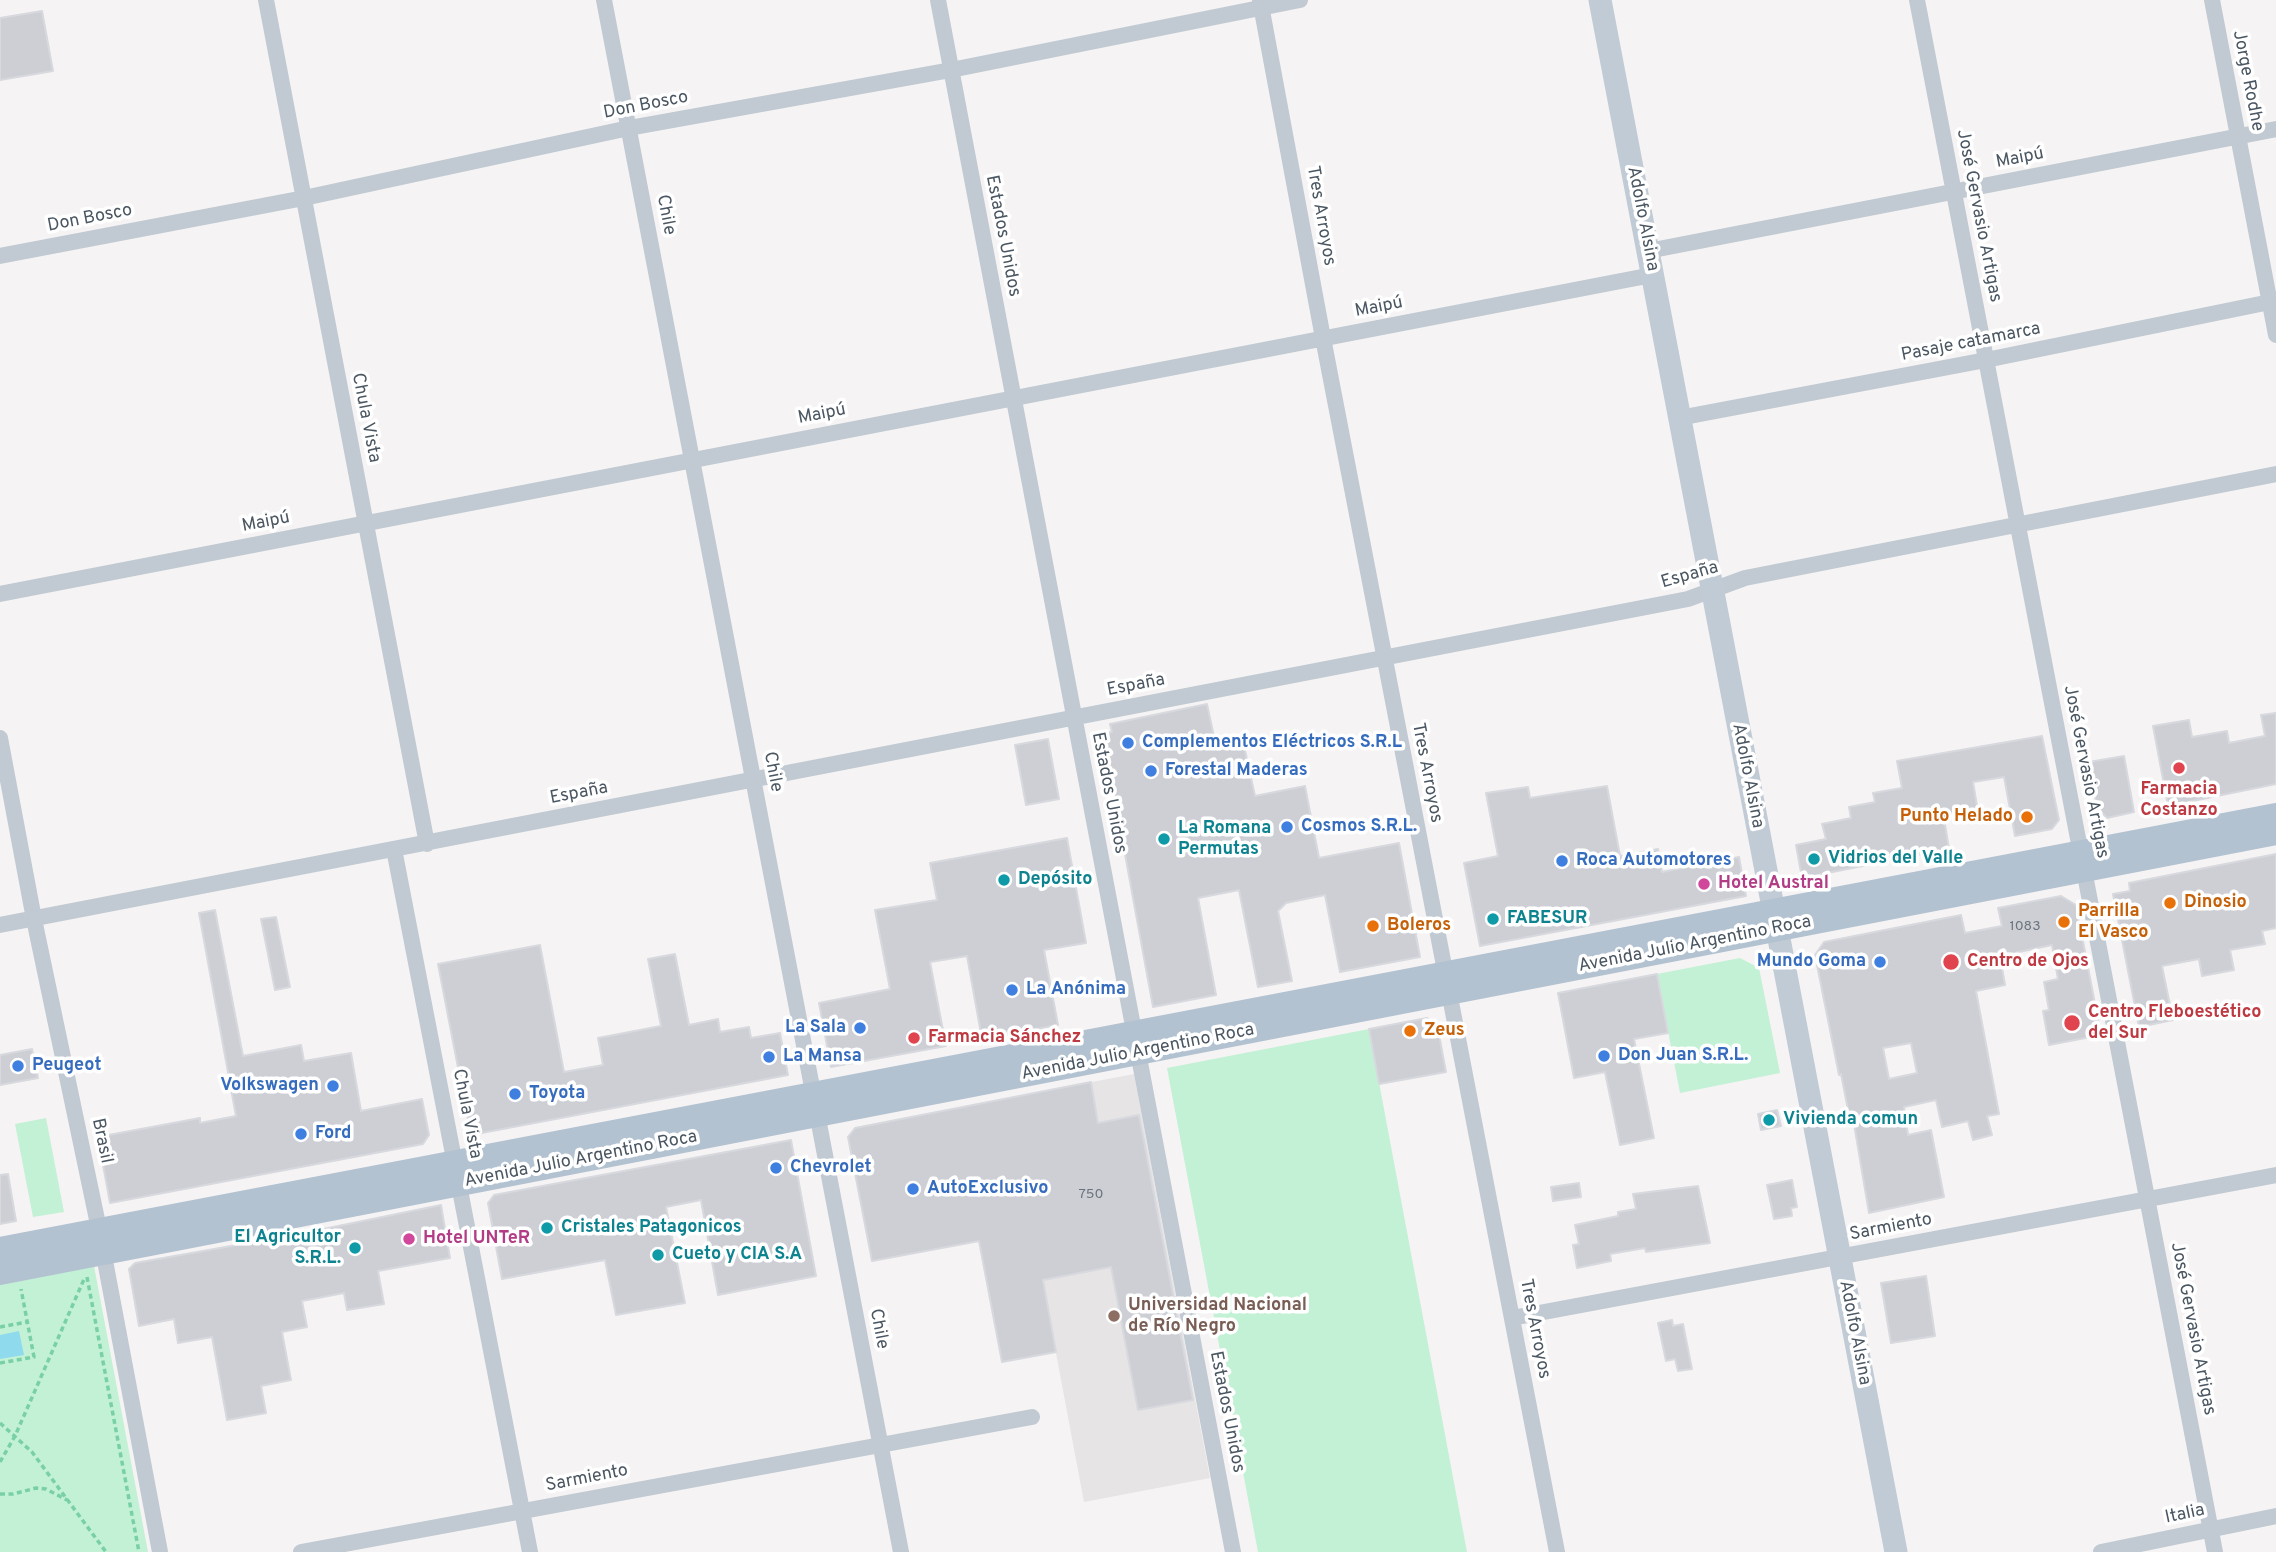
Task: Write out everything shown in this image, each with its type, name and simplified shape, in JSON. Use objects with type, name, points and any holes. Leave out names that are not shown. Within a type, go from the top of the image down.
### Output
[{"type":"main road","name":"Adolfo Alsina","points":[[1600,0],[1896,1552]]},
{"type":"main road","name":"Avenida Julio Argentino Roca","points":[[0,1249],[102,1241],[2083,861],[2276,815]]},
{"type":"main road","name":"Avenida Julio Argentino Roca","points":[[2083,861],[2276,833]]},
{"type":"main road","name":"Avenida Julio Argentino Roca","points":[[0,1273],[102,1241]]},
{"type":"street","name":"Chula Vista","points":[[266,0],[427,844]]},
{"type":"street","name":"Chile","points":[[604,0],[901,1552]]},
{"type":"street","name":"Estados Unidos","points":[[938,0],[1233,1552]]},
{"type":"street","name":"Don Bosco","points":[[0,256],[304,198],[629,128],[951,70],[1261,3],[1300,0]]},
{"type":"street","name":"José Gervasio Artigas","points":[[1917,0],[2215,1552]]},
{"type":"street","name":"Jorge Rodhe","points":[[2212,0],[2276,335]]},
{"type":"street","name":"Tres Arroyos","points":[[1261,3],[1557,1552]]},
{"type":"street","name":"Maipú","points":[[1648,251],[2276,129]]},
{"type":"street","name":"Maipú","points":[[0,594],[1652,275]]},
{"type":"street","name":"Pasaje catamarca","points":[[1679,418],[1986,360],[2270,302]]},
{"type":"street","name":"España","points":[[0,925],[1688,599],[1745,578],[2276,474]]},
{"type":"street","name":"Brasil","points":[[0,738],[34,919],[102,1241],[160,1552]]},
{"type":"street","name":"Chula Vista","points":[[394,849],[530,1552]]},
{"type":"street","name":"Sarmiento","points":[[1512,1318],[2276,1175]]},
{"type":"street","name":"Sarmiento","points":[[301,1552],[1032,1417]]},
{"type":"street","name":"Italia","points":[[2101,1552],[2276,1516]]},
{"type":"path","points":[[0,1462],[15,1436],[86,1275],[139,1552]]},
{"type":"path","points":[[0,1363],[34,1357],[20,1287]]},
{"type":"path","points":[[0,1327],[27,1322]]},
{"type":"path","points":[[0,1423],[32,1452],[106,1552]]},
{"type":"path","points":[[0,1494],[13,1494],[36,1488],[47,1489],[69,1501]]},
{"type":"shaded area","name":"Universidad Nacional de Río Negro","points":[[1134,1074],[1210,1478],[1084,1502],[1008,1098]]},
{"type":"green space","points":[[1740,958],[1759,968],[1780,1073],[1680,1093],[1657,974]]},
{"type":"green space","points":[[1369,1029],[1467,1552],[1258,1552],[1167,1068]]},
{"type":"green space","points":[[46,1118],[64,1212],[33,1217],[15,1124]]},
{"type":"green space","points":[[94,1266],[148,1552],[0,1552],[0,1284]]},
{"type":"water","points":[[19,1331],[24,1355],[0,1359],[0,1335]]},
{"type":"building","points":[[42,11],[53,71],[0,80],[0,18]]},
{"type":"building","points":[[1207,704],[1216,746],[1243,741],[1255,796],[1305,786],[1319,858],[1399,843],[1420,957],[1340,972],[1325,895],[1286,903],[1278,911],[1292,981],[1258,987],[1239,890],[1198,898],[1216,995],[1153,1007],[1103,734],[1112,732],[1110,724]]},
{"type":"building","points":[[2276,713],[2276,784],[2168,806],[2153,726],[2189,720],[2192,737],[2227,731],[2229,743],[2265,736],[2261,715]]},
{"type":"building","points":[[2042,736],[2059,820],[2052,829],[2015,836],[2004,777],[1973,782],[1978,812],[1944,818],[1949,849],[1802,878],[1796,845],[1826,839],[1822,824],[1851,818],[1849,807],[1875,802],[1873,793],[1902,788],[1897,761]]},
{"type":"building","points":[[1048,739],[1059,799],[1026,805],[1015,745]]},
{"type":"building","points":[[2124,756],[2134,812],[2107,818],[2097,808],[2089,762]]},
{"type":"building","points":[[1607,786],[1620,856],[1658,849],[1662,872],[1739,857],[1746,896],[1480,946],[1464,863],[1498,856],[1486,793],[1528,787],[1530,798]]},
{"type":"building","points":[[1067,838],[1086,943],[1044,950],[1058,1025],[982,1039],[967,956],[930,962],[946,1046],[831,1067],[819,1003],[890,989],[875,910],[937,900],[930,863]]},
{"type":"building","points":[[2276,854],[2276,928],[2262,931],[2265,944],[2230,950],[2234,970],[2202,976],[2199,959],[2162,966],[2173,1020],[2139,1027],[2113,894],[2130,891],[2129,883]]},
{"type":"building","points":[[2061,896],[2076,905],[2101,1035],[2049,1045],[2043,1011],[2049,1010],[2044,982],[2058,979],[2052,945],[2000,956],[2005,985],[1976,991],[1999,1114],[1987,1116],[1992,1135],[1973,1140],[1968,1121],[1942,1127],[1936,1100],[1904,1107],[1908,1135],[1931,1130],[1944,1197],[1869,1213],[1854,1124],[1851,1125],[1841,1074],[1839,1075],[1815,955],[1824,942],[1961,915],[1965,933],[2002,926],[1998,908]],"holes":[[[1911,1043],[1917,1073],[1889,1079],[1883,1048]]]},
{"type":"building","points":[[215,910],[243,1056],[301,1045],[304,1061],[351,1053],[361,1111],[422,1099],[429,1135],[423,1144],[110,1203],[98,1137],[200,1118],[200,1123],[236,1116],[199,913]]},
{"type":"building","points":[[276,917],[290,987],[275,990],[261,919]]},
{"type":"building","points":[[540,945],[564,1072],[603,1065],[598,1038],[661,1026],[648,959],[675,954],[689,1025],[718,1019],[720,1032],[749,1027],[751,1038],[780,1033],[788,1075],[471,1135],[438,964]]},
{"type":"building","name":"Don Juan S.R.L.","points":[[1657,974],[1668,1033],[1634,1039],[1654,1138],[1620,1145],[1605,1072],[1574,1078],[1558,993]]},
{"type":"building","points":[[1427,1018],[1437,1024],[1446,1072],[1379,1084],[1369,1029]]},
{"type":"building","name":"Peugeot","points":[[32,1049],[38,1078],[0,1085],[0,1055]]},
{"type":"building","points":[[1091,1082],[1098,1123],[1139,1115],[1193,1400],[1138,1410],[1111,1267],[1043,1280],[1056,1352],[1002,1362],[979,1241],[872,1261],[848,1137],[855,1128]]},
{"type":"building","name":"Vivienda comun","points":[[1777,1110],[1781,1126],[1761,1130],[1758,1114]]},
{"type":"building","points":[[791,1140],[816,1276],[718,1295],[701,1200],[666,1207],[685,1303],[616,1315],[605,1260],[502,1279],[488,1203],[494,1195]]},
{"type":"building","points":[[8,1174],[16,1221],[0,1224],[0,1175]]},
{"type":"building","points":[[1792,1180],[1797,1207],[1791,1208],[1792,1216],[1774,1219],[1767,1185]]},
{"type":"building","points":[[1579,1183],[1581,1197],[1553,1201],[1551,1187]]},
{"type":"building","points":[[1698,1186],[1710,1243],[1646,1252],[1645,1248],[1610,1254],[1611,1261],[1577,1268],[1573,1245],[1579,1244],[1575,1225],[1618,1216],[1618,1212],[1636,1209],[1633,1194]]},
{"type":"building","points":[[441,1205],[450,1258],[378,1271],[384,1304],[347,1310],[344,1293],[302,1301],[307,1327],[282,1332],[291,1380],[261,1386],[266,1413],[227,1420],[212,1337],[178,1343],[174,1319],[139,1326],[129,1269],[135,1263]]},
{"type":"building","points":[[1926,1276],[1935,1336],[1891,1343],[1881,1283]]},
{"type":"building","points":[[1672,1320],[1673,1326],[1683,1324],[1692,1369],[1678,1371],[1675,1359],[1666,1361],[1658,1323]]},
{"type":"place","name":"Complementos Eléctricos S.R.L","points":[[1128,743]]},
{"type":"place","name":"Farmacia Costanzo","points":[[2179,768]]},
{"type":"place","name":"Forestal Maderas","points":[[1151,771]]},
{"type":"place","name":"Punto Helado","points":[[2027,817]]},
{"type":"place","name":"Cosmos S.R.L.","points":[[1287,827]]},
{"type":"place","name":"La Romana Permutas","points":[[1164,839]]},
{"type":"place","name":"Vidrios del Valle","points":[[1814,859]]},
{"type":"place","name":"Roca Automotores","points":[[1562,861]]},
{"type":"place","name":"Depósito","points":[[1004,880]]},
{"type":"place","name":"Hotel Austral","points":[[1704,884]]},
{"type":"place","name":"Dinosio","points":[[2170,903]]},
{"type":"place","name":"FABESUR","points":[[1493,919]]},
{"type":"place","name":"Parrilla El Vasco","points":[[2064,922]]},
{"type":"place","name":"Boleros","points":[[1373,926]]},
{"type":"place","name":"Mundo Goma","points":[[1880,962]]},
{"type":"place","name":"Centro de Ojos","points":[[1951,962]]},
{"type":"place","name":"La Anónima","points":[[1012,990]]},
{"type":"place","name":"Centro Fleboestético del Sur","points":[[2072,1023]]},
{"type":"place","name":"La Sala","points":[[860,1028]]},
{"type":"place","name":"Zeus","points":[[1410,1031]]},
{"type":"place","name":"Farmacia Sánchez","points":[[914,1038]]},
{"type":"place","name":"Don Juan S.R.L.","points":[[1604,1056]]},
{"type":"place","name":"La Mansa","points":[[769,1057]]},
{"type":"place","name":"Peugeot","points":[[18,1066]]},
{"type":"place","name":"Volkswagen","points":[[333,1086]]},
{"type":"place","name":"Toyota","points":[[515,1094]]},
{"type":"place","name":"Vivienda comun","points":[[1769,1120]]},
{"type":"place","name":"Ford","points":[[301,1134]]},
{"type":"place","name":"Chevrolet","points":[[776,1168]]},
{"type":"place","name":"AutoExclusivo","points":[[913,1189]]},
{"type":"place","name":"Cristales Patagonicos","points":[[547,1228]]},
{"type":"place","name":"Hotel UNTeR","points":[[409,1239]]},
{"type":"place","name":"El Agricultor S.R.L.","points":[[355,1248]]},
{"type":"place","name":"Cueto y CIA S.A","points":[[658,1255]]},
{"type":"place","name":"Universidad Nacional de Río Negro","points":[[1114,1316]]}]
